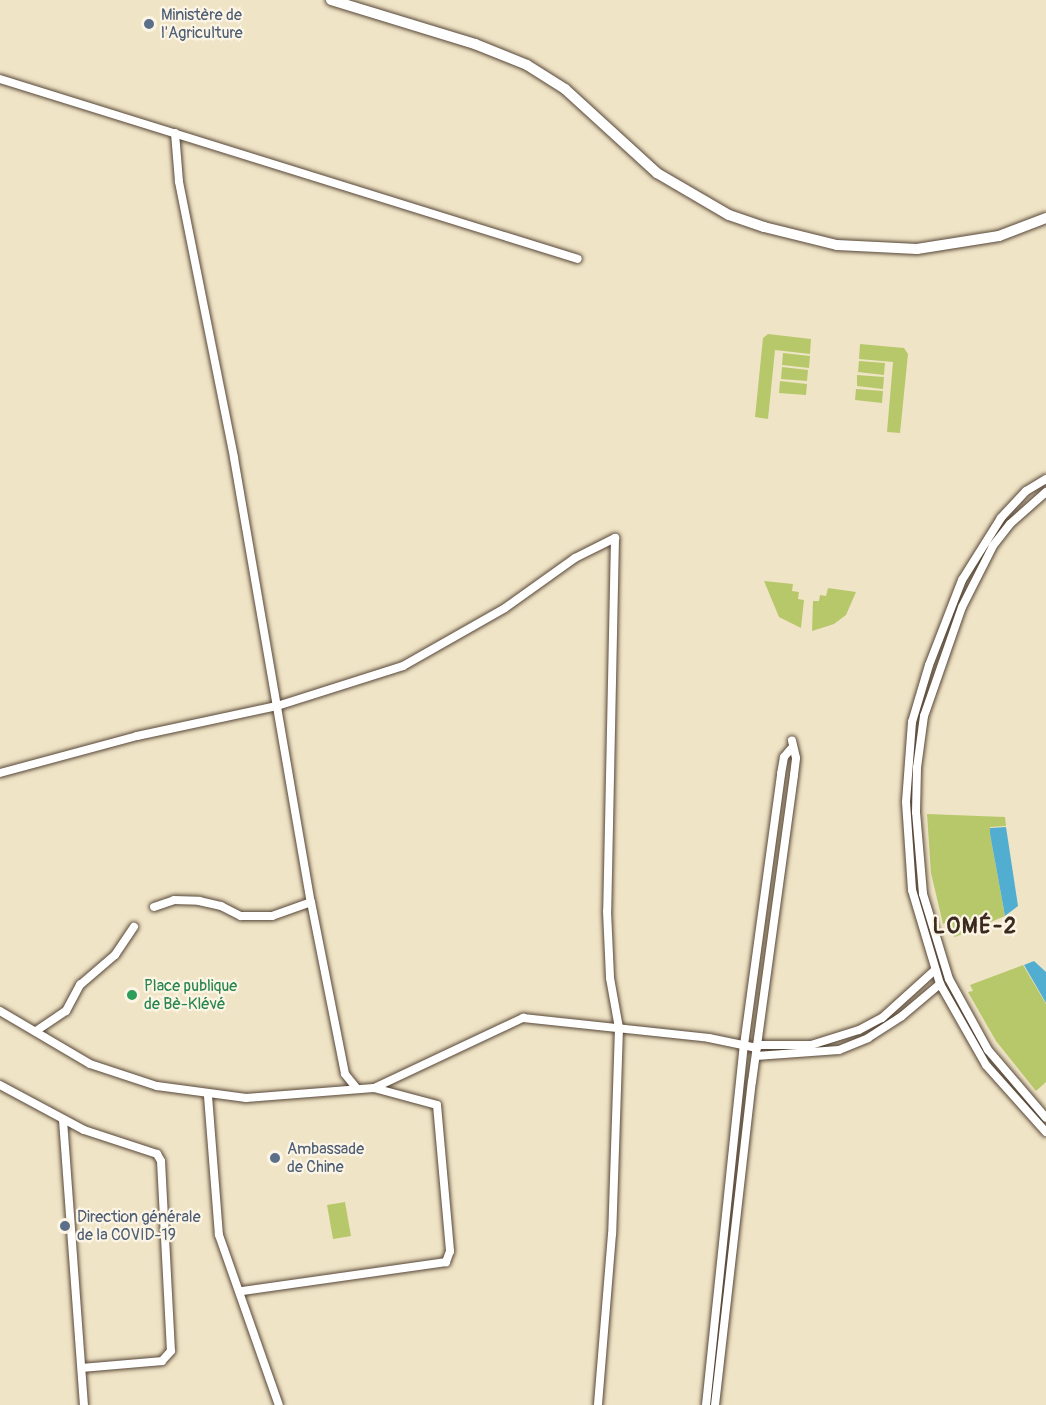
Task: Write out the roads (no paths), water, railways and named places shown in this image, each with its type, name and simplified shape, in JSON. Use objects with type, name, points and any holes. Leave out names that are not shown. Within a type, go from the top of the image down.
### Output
[{"type":"main road","points":[[331,0],[527,65],[565,89],[657,172],[729,214],[764,227],[837,245],[917,249],[999,236],[1046,218]]},
{"type":"street","points":[[0,79],[578,259]]},
{"type":"street","points":[[174,133],[179,182],[234,458],[311,902],[345,1074],[357,1089]]},
{"type":"street","points":[[1046,479],[1026,491],[1001,518],[974,556],[928,665],[912,722],[907,757],[907,851],[921,927],[940,984],[986,1065],[1046,1132]]},
{"type":"street","points":[[1046,492],[1016,518],[993,546],[954,627],[924,716],[916,768],[916,812],[923,894],[943,964],[988,1050],[1046,1118]]},
{"type":"street","points":[[0,773],[137,736],[277,706],[403,666],[506,608],[575,558],[615,538],[611,609],[614,731],[606,825],[610,978],[619,1028],[612,1234],[598,1405]]},
{"type":"street","points":[[705,1405],[744,1045],[781,774],[784,757],[791,749],[792,740]]},
{"type":"street","points":[[715,1405],[757,1050],[796,758],[791,749]]},
{"type":"street","points":[[154,907],[174,900],[199,901],[221,906],[241,916],[272,916],[311,902]]},
{"type":"street","points":[[36,1031],[66,1011],[80,985],[115,956],[134,927]]},
{"type":"street","points":[[757,1050],[811,1045],[860,1030],[882,1018],[935,970]]},
{"type":"street","points":[[374,1088],[523,1018],[744,1045],[757,1050],[839,1050],[902,1016],[940,984]]},
{"type":"street","points":[[0,1011],[90,1064],[120,1076],[208,1096],[286,1097],[374,1088],[438,1107],[448,1259],[443,1263],[241,1291]]},
{"type":"street","points":[[0,1085],[63,1120],[157,1154],[161,1161],[171,1351],[162,1361],[82,1368]]},
{"type":"street","points":[[208,1096],[219,1235],[241,1291],[279,1405]]},
{"type":"street","points":[[63,1120],[84,1405]]},
{"type":"street","points":[[722,1241],[733,1242]]},
{"type":"water","points":[[1006,827],[1018,906],[1005,916],[990,828]]},
{"type":"water","points":[[1034,961],[1046,972],[1046,1003],[1024,965]]},
{"type":"place","name":"Ministère de l'Agriculture","points":[[149,24]]},
{"type":"place","name":"Place publique de Bè-Klévé","points":[[132,995]]},
{"type":"place","name":"Ambassade de Chine","points":[[275,1158]]},
{"type":"place","name":"Direction générale de la COVID-19","points":[[65,1226]]},
{"type":"district","name":"LOMÉ-2","points":[[975,927]]}]
